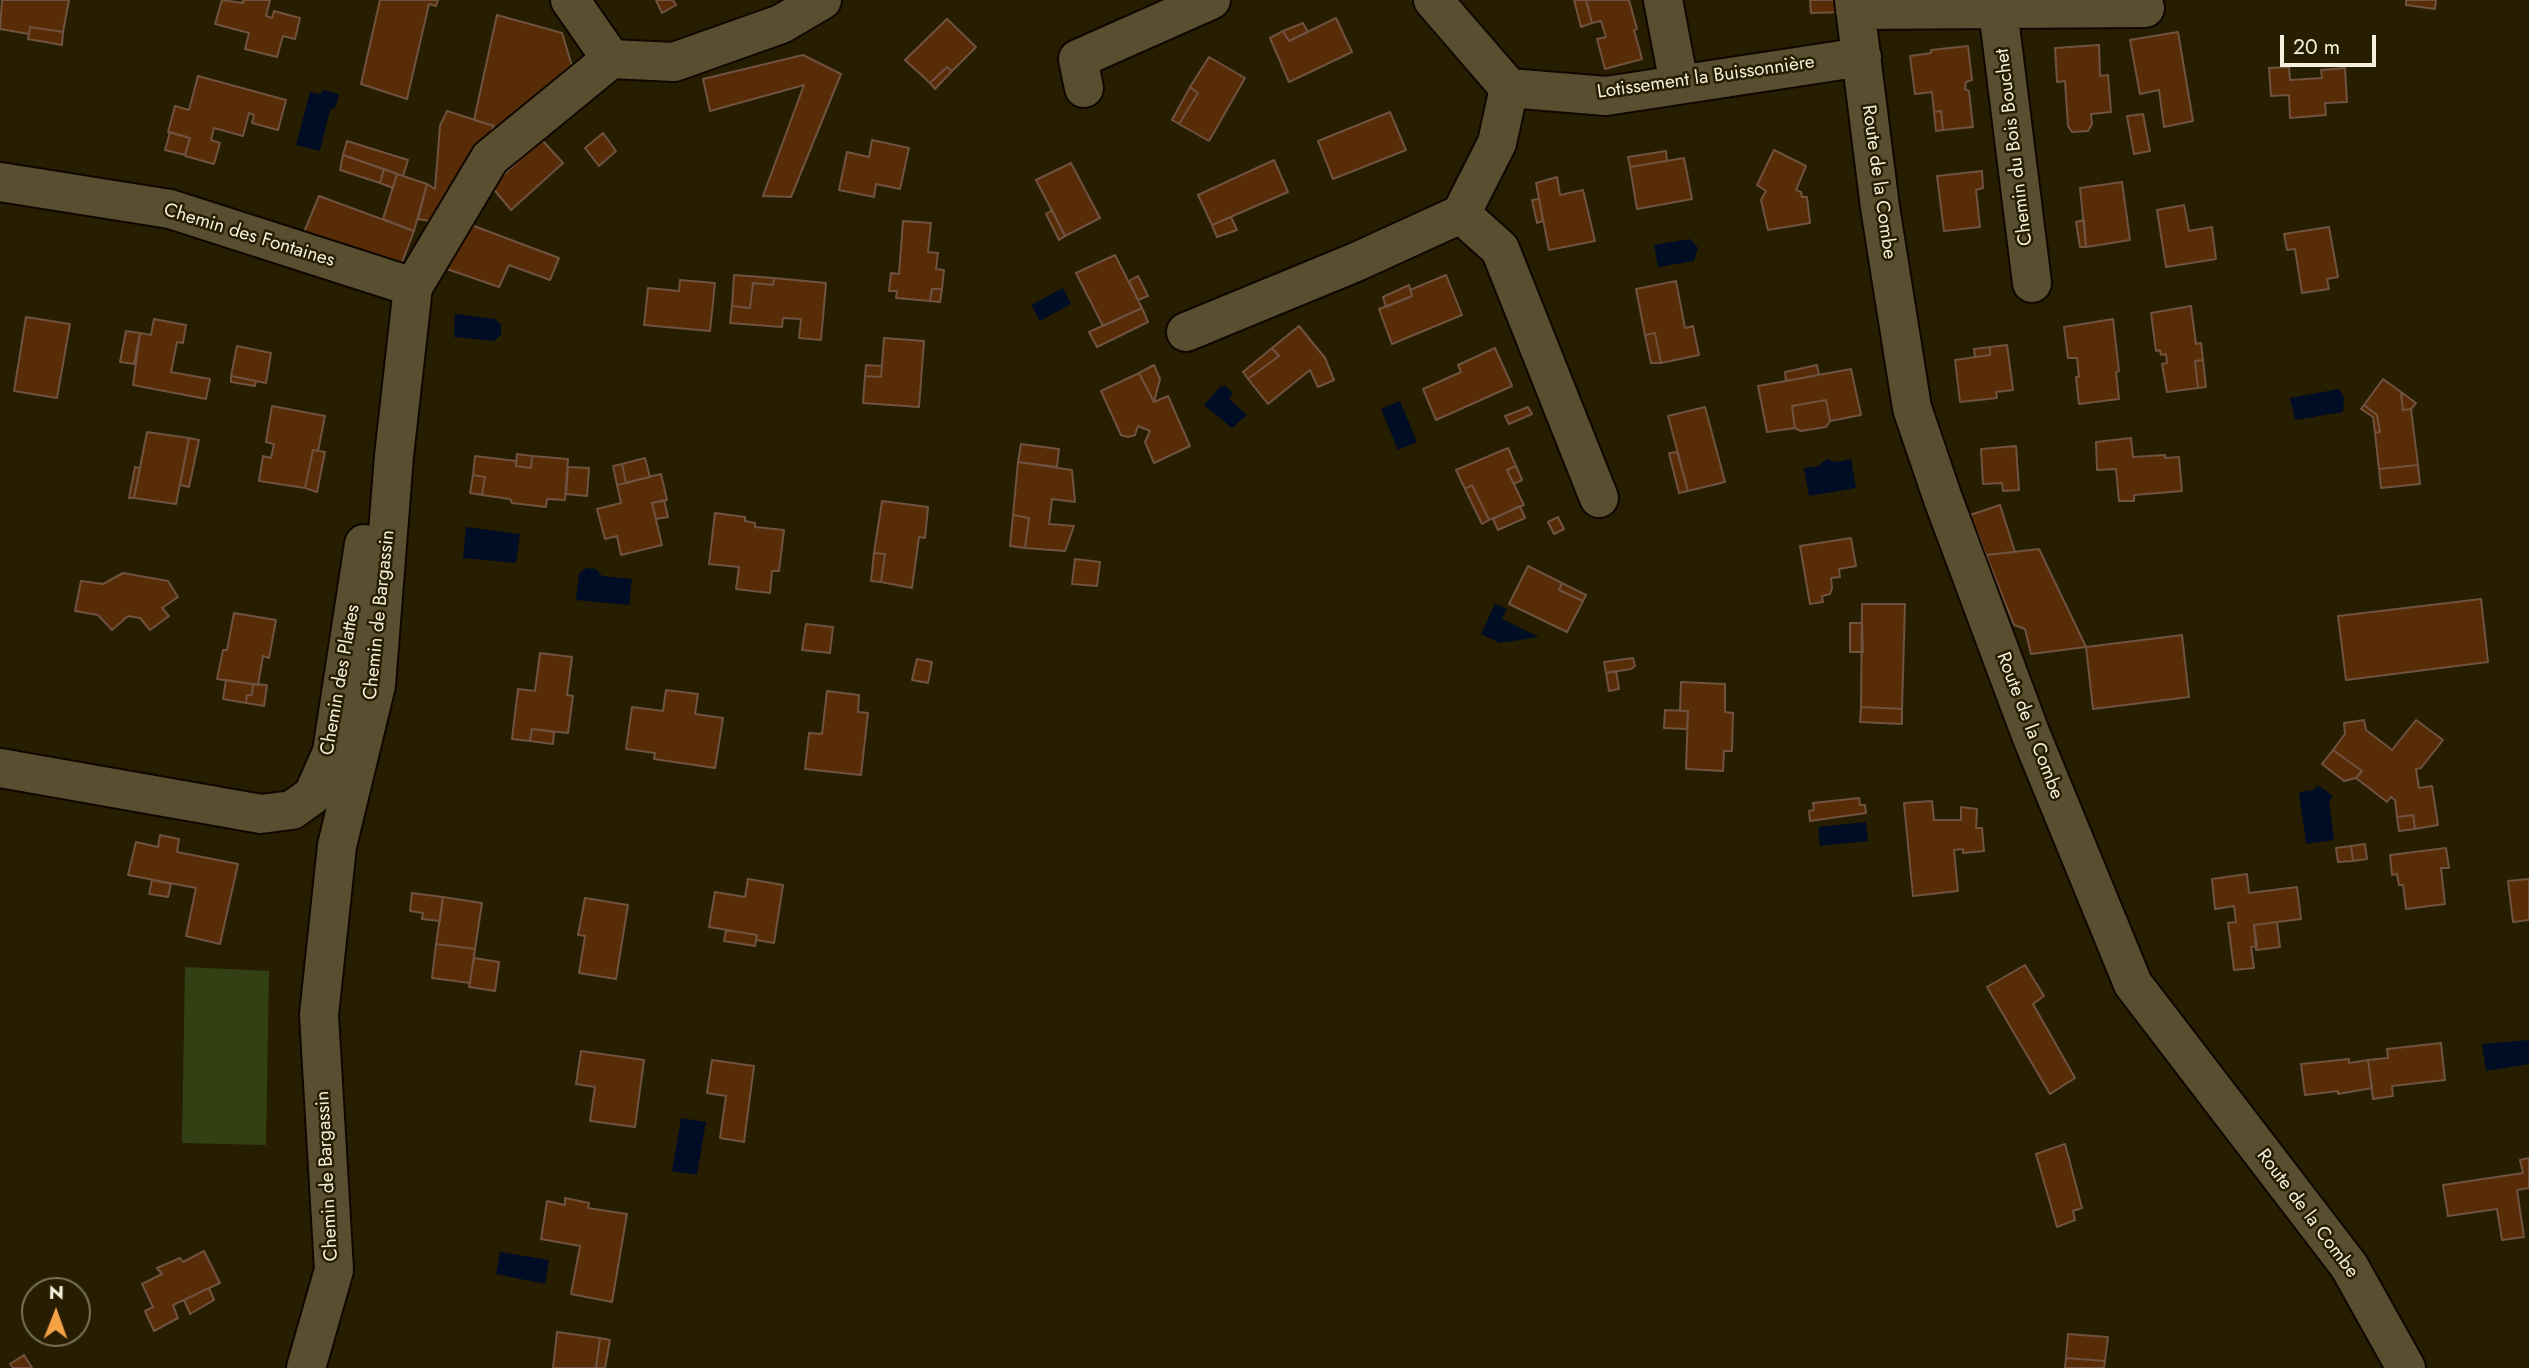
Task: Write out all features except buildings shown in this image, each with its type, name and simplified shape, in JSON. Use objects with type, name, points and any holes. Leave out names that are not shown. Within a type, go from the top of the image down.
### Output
[{"type":"street","points":[[570,0],[611,59],[674,62],[781,24],[822,0]]},
{"type":"street","points":[[1084,88],[1078,59],[1211,0]]},
{"type":"street","points":[[1186,332],[1356,262],[1461,214],[1497,143],[1509,88],[1433,0]]},
{"type":"street","points":[[1663,0],[1679,84]]},
{"type":"street","points":[[1855,5],[1998,10],[2071,5],[2145,8]]},
{"type":"street","name":"Route de la Combe","points":[[1855,5],[1880,207],[1912,408],[2026,722],[2133,984],[2348,1266],[2406,1368]]},
{"type":"street","name":"Chemin du Bois Bouchet","points":[[1998,10],[2032,283]]},
{"type":"street","name":"Lotissement la Buissonnière","points":[[1509,88],[1606,96],[1862,57]]},
{"type":"street","name":"Chemin de Bargassin","points":[[306,1368],[334,1270],[319,1015],[337,846],[376,685],[394,456],[413,287],[490,158],[611,59]]},
{"type":"street","name":"Chemin des Fontaines","points":[[0,183],[170,209],[413,287]]},
{"type":"street","points":[[1461,214],[1500,248],[1599,498]]},
{"type":"street","name":"Chemin des Plattes","points":[[0,768],[261,814],[292,810],[313,795],[332,752],[368,522],[394,456]]},
{"type":"green space","points":[[185,967],[269,971],[266,1145],[182,1143]]},
{"type":"water","points":[[322,90],[339,94],[336,107],[330,110],[320,151],[296,145],[310,92],[321,94]]},
{"type":"water","points":[[1690,239],[1698,248],[1694,261],[1658,267],[1654,245]]},
{"type":"water","points":[[1063,288],[1071,304],[1040,321],[1031,305]]},
{"type":"water","points":[[455,314],[495,319],[501,324],[501,335],[494,341],[454,337]]},
{"type":"water","points":[[1221,386],[1226,386],[1233,393],[1229,399],[1247,415],[1232,428],[1204,405]]},
{"type":"water","points":[[2339,389],[2344,398],[2343,412],[2295,420],[2290,398]]},
{"type":"water","points":[[1400,401],[1417,442],[1398,450],[1381,409]]},
{"type":"water","points":[[1827,459],[1837,462],[1851,459],[1856,488],[1809,496],[1804,468],[1818,466]]},
{"type":"water","points":[[466,527],[520,534],[516,563],[463,558]]},
{"type":"water","points":[[587,568],[596,569],[602,576],[632,579],[629,605],[576,600],[579,573]]},
{"type":"water","points":[[1495,604],[1507,609],[1502,619],[1539,637],[1500,643],[1481,634]]},
{"type":"water","points":[[2318,785],[2333,796],[2329,802],[2334,840],[2306,844],[2299,792],[2313,790]]},
{"type":"water","points":[[1866,822],[1868,841],[1820,846],[1818,827]]},
{"type":"water","points":[[2529,1040],[2529,1064],[2486,1071],[2482,1044]]},
{"type":"water","points":[[681,1118],[706,1122],[697,1175],[672,1171]]},
{"type":"water","points":[[500,1252],[549,1260],[545,1284],[496,1274]]}]
